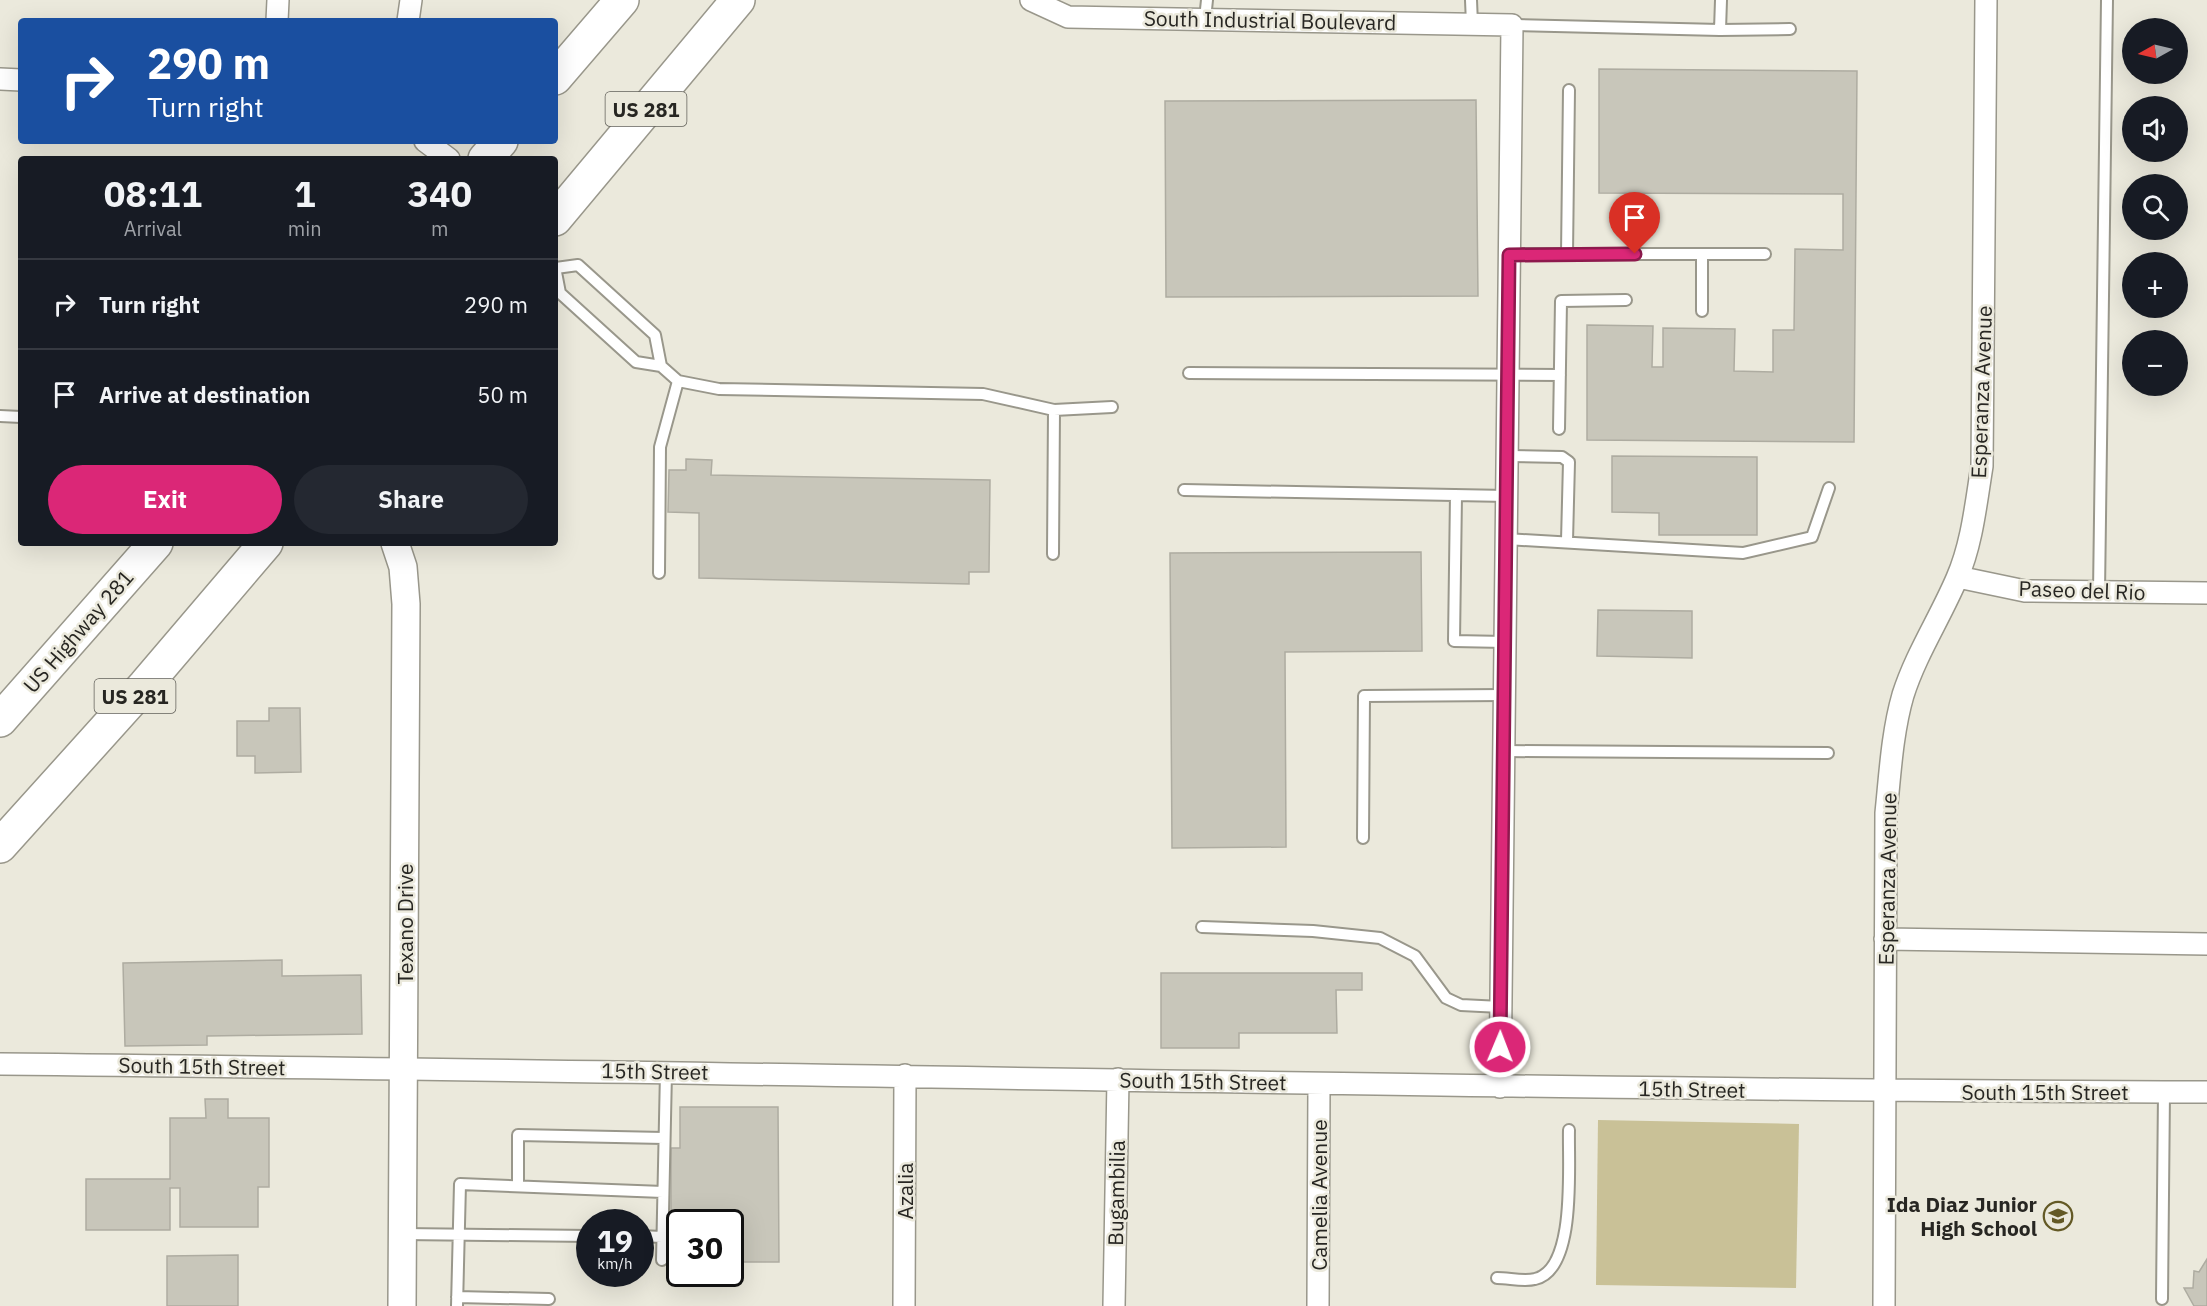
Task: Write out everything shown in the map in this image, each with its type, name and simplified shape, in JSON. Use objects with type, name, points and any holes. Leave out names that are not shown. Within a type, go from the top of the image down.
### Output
[{"type":"main road","points":[[558,75],[622,0]]},
{"type":"main road","name":"US 281","points":[[558,215],[738,0]]},
{"type":"main road","points":[[488,156],[498,144]]},
{"type":"main road","name":"US Highway 281","points":[[0,720],[153,546]]},
{"type":"main road","name":"US 281","points":[[0,846],[145,685],[263,546]]},
{"type":"street","points":[[277,18],[278,0]]},
{"type":"street","points":[[408,18],[411,0]]},
{"type":"street","name":"South Industrial Boulevard","points":[[1031,0],[1068,16],[1206,10],[1512,25]]},
{"type":"street","name":"Esperanza Avenue","points":[[1884,1306],[1886,813],[1892,752],[1903,697],[1923,644],[1958,577],[1975,515],[1982,466],[1986,0]]},
{"type":"street","points":[[1500,1087],[1512,25]]},
{"type":"street","points":[[0,80],[18,80]]},
{"type":"street","points":[[429,144],[445,156]]},
{"type":"street","name":"Texano Drive","points":[[396,546],[403,567],[406,604],[402,1306]]},
{"type":"street","name":"Paseo del Rio","points":[[1958,577],[2025,591],[2207,593]]},
{"type":"street","points":[[1885,939],[2207,944]]},
{"type":"street","name":"South 15th Street","points":[[0,1064],[404,1068]]},
{"type":"street","name":"15th Street","points":[[404,1068],[905,1075]]},
{"type":"street","name":"South 15th Street","points":[[905,1075],[1500,1087]]},
{"type":"street","name":"Azalia","points":[[904,1306],[905,1075]]},
{"type":"street","name":"Bugambilia","points":[[1114,1306],[1118,1079]]},
{"type":"street","name":"Camelia Avenue","points":[[1318,1306],[1319,1084]]},
{"type":"street","name":"15th Street","points":[[1500,1087],[1884,1091]]},
{"type":"street","name":"South 15th Street","points":[[1884,1091],[2207,1092]]},
{"type":"lane","points":[[1472,0],[1473,24]]},
{"type":"lane","points":[[1720,30],[1722,0]]},
{"type":"lane","points":[[2098,592],[2107,0]]},
{"type":"lane","points":[[1512,25],[1720,30],[1790,28]]},
{"type":"lane","points":[[1567,254],[1569,90]]},
{"type":"lane","points":[[1702,254],[1702,311]]},
{"type":"lane","points":[[1509,255],[1765,254]]},
{"type":"lane","points":[[558,268],[578,265],[655,335],[661,366]]},
{"type":"lane","points":[[558,280],[560,293],[636,362],[661,366],[678,381],[719,389],[983,394],[1054,410],[1112,407]]},
{"type":"lane","points":[[1559,429],[1562,301],[1626,300]]},
{"type":"lane","points":[[1189,374],[1560,375]]},
{"type":"lane","points":[[659,573],[660,447],[678,381]]},
{"type":"lane","points":[[1053,554],[1054,410]]},
{"type":"lane","points":[[0,416],[18,417]]},
{"type":"lane","points":[[1507,456],[1562,457],[1569,462],[1567,541]]},
{"type":"lane","points":[[1506,539],[1743,553],[1812,537],[1829,488]]},
{"type":"lane","points":[[1185,490],[1507,496]]},
{"type":"lane","points":[[1456,495],[1454,641],[1505,642]]},
{"type":"lane","points":[[1364,838],[1364,696],[1504,695]]},
{"type":"lane","points":[[1504,751],[1828,753]]},
{"type":"lane","points":[[1202,927],[1313,931],[1380,938],[1415,956],[1446,998],[1461,1005],[1501,1007]]},
{"type":"lane","points":[[662,1260],[666,1072]]},
{"type":"lane","points":[[2162,1299],[2164,1092]]},
{"type":"lane","points":[[1497,1278],[1536,1279],[1553,1269],[1566,1240],[1569,1130]]},
{"type":"lane","points":[[518,1186],[518,1135],[664,1138]]},
{"type":"lane","points":[[549,1299],[457,1302],[460,1184],[663,1192]]},
{"type":"lane","points":[[402,1234],[576,1236]]},
{"type":"lane","points":[[654,1237],[662,1237]]},
{"type":"shaded area","points":[[1598,1120],[1799,1124],[1796,1288],[1596,1285]]},
{"type":"building","points":[[1599,69],[1857,71],[1854,442],[1587,440],[1587,325],[1653,326],[1652,367],[1663,367],[1663,328],[1735,329],[1734,371],[1773,372],[1773,330],[1794,330],[1795,249],[1843,250],[1843,194],[1599,193]]},
{"type":"building","points":[[1476,100],[1478,296],[1166,297],[1165,101]]},
{"type":"building","points":[[1612,456],[1757,457],[1757,535],[1659,535],[1659,513],[1612,512]]},
{"type":"building","points":[[686,459],[712,460],[711,475],[990,480],[989,572],[969,572],[969,584],[699,578],[699,513],[668,512],[669,470],[686,470]]},
{"type":"building","points":[[1421,552],[1422,651],[1285,652],[1286,847],[1172,848],[1170,553]]},
{"type":"building","points":[[1598,610],[1692,611],[1692,658],[1597,656]]},
{"type":"building","points":[[269,708],[300,708],[301,772],[255,773],[255,756],[237,756],[237,721],[269,721]]},
{"type":"building","points":[[282,960],[282,976],[361,975],[362,1034],[207,1036],[207,1045],[125,1046],[123,963]]},
{"type":"building","points":[[1161,973],[1362,973],[1362,990],[1336,990],[1337,1033],[1239,1033],[1239,1048],[1161,1048]]},
{"type":"building","points":[[205,1099],[228,1099],[228,1118],[269,1118],[269,1187],[258,1187],[258,1227],[180,1227],[180,1188],[170,1188],[170,1230],[86,1230],[86,1179],[170,1179],[170,1118],[206,1118]]},
{"type":"building","points":[[680,1107],[778,1107],[779,1262],[744,1262],[744,1209],[671,1209],[671,1148],[680,1148]]},
{"type":"building","points":[[238,1255],[238,1306],[167,1306],[167,1256]]},
{"type":"building","points":[[2207,1259],[2207,1306],[2194,1306],[2184,1288],[2193,1288],[2194,1271],[2199,1272]]},
{"type":"place","name":"Ida Diaz Junior High School","points":[[2058,1216]]},
{"type":"route","points":[[1500,1047],[1509,255],[1635,254]]}]
